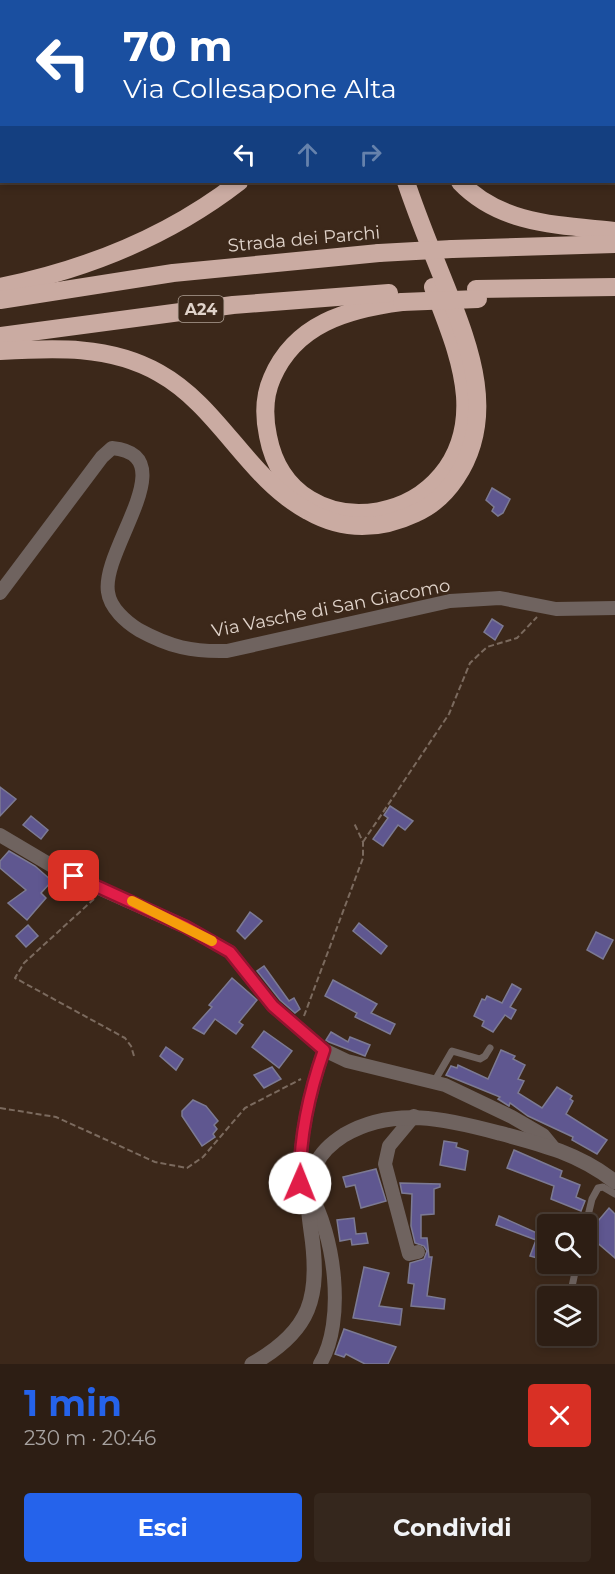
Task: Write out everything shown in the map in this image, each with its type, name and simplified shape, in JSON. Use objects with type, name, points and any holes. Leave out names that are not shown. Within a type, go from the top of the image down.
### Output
[{"type":"highway","points":[[0,287],[50,275],[121,252],[191,216],[238,183]]},
{"type":"highway","points":[[394,183],[459,359],[465,397],[461,438],[454,457],[443,476],[411,502],[390,510],[368,513],[344,511],[323,505],[304,495],[278,466],[269,444],[265,422],[270,383],[279,361],[293,343],[315,326],[353,310],[402,297]]},
{"type":"highway","points":[[0,351],[69,348],[128,359],[158,372],[182,388],[221,427],[268,482],[308,512],[348,526],[387,525],[402,520],[436,501],[461,471],[472,448],[477,422],[478,396],[468,344],[406,183]]},
{"type":"highway","points":[[461,183],[489,206],[509,215],[547,224],[615,231]]},
{"type":"highway","name":"Strada dei Parchi","points":[[0,300],[172,273],[380,253],[615,244]]},
{"type":"highway","name":"A24","points":[[0,336],[233,305],[477,294],[542,286],[615,287]]},
{"type":"street","name":"Via Vasche di San Giacomo","points":[[0,593],[102,457],[112,448],[129,450],[140,459],[144,475],[140,495],[109,565],[108,592],[115,609],[132,626],[160,642],[195,652],[227,651],[390,612],[450,601],[500,598],[556,609],[615,608]]},
{"type":"street","points":[[0,835],[42,861],[186,927],[230,952],[273,1006],[298,1030],[324,1050],[356,1063],[435,1082],[512,1117],[543,1135],[552,1146]]},
{"type":"street","points":[[320,1364],[334,1333],[332,1261],[317,1209],[308,1189],[300,1183],[300,1164],[302,1136],[316,1071],[324,1050]]},
{"type":"street","points":[[414,1116],[390,1146],[385,1164],[409,1254],[418,1252]]},
{"type":"street","points":[[252,1364],[287,1341],[297,1331],[305,1317],[313,1280],[308,1189],[316,1164],[337,1140],[371,1122],[414,1116],[459,1122],[552,1146],[591,1165],[615,1182]]},
{"type":"lane","points":[[435,1082],[452,1051],[480,1059],[490,1048]]},
{"type":"lane","points":[[588,1214],[592,1199],[598,1188],[603,1186],[615,1194]]},
{"type":"path","points":[[298,1030],[359,871],[363,842],[448,714],[470,663],[487,647],[517,638],[539,615],[556,609]]},
{"type":"path","points":[[354,823],[363,842]]},
{"type":"path","points":[[105,889],[24,963],[15,978],[125,1038],[134,1056]]},
{"type":"path","points":[[0,1108],[56,1117],[155,1162],[187,1168],[203,1157],[245,1108],[264,1096],[316,1071]]},
{"type":"building","points":[[492,488],[510,499],[503,513],[498,516],[492,511],[494,507],[486,500]]},
{"type":"building","points":[[492,619],[503,626],[495,640],[484,632]]},
{"type":"building","points":[[0,787],[16,799],[0,816]]},
{"type":"building","points":[[390,806],[413,821],[405,830],[398,825],[383,846],[373,839],[388,818],[384,815]]},
{"type":"building","points":[[31,816],[48,830],[41,839],[23,825]]},
{"type":"building","points":[[9,851],[35,866],[52,881],[41,893],[46,898],[27,920],[8,903],[26,890],[0,868],[0,861]]},
{"type":"building","points":[[250,912],[262,921],[245,939],[237,931]]},
{"type":"building","points":[[359,923],[387,946],[381,954],[353,931]]},
{"type":"building","points":[[28,925],[38,936],[26,947],[16,936]]},
{"type":"building","points":[[596,932],[613,940],[603,959],[587,950]]},
{"type":"building","points":[[264,966],[289,1001],[294,998],[300,1009],[295,1013],[280,1000],[257,971]]},
{"type":"building","points":[[232,978],[257,1000],[239,1022],[243,1025],[236,1034],[215,1019],[204,1034],[193,1028],[212,1007],[209,1005]]},
{"type":"building","points":[[333,980],[377,1004],[371,1013],[395,1024],[390,1034],[355,1017],[357,1013],[325,996]]},
{"type":"building","points":[[512,984],[521,989],[510,1007],[516,1010],[511,1019],[505,1015],[493,1032],[482,1026],[484,1021],[474,1016],[482,999],[485,1000],[487,996],[502,1003]]},
{"type":"building","points":[[264,1031],[292,1051],[279,1068],[252,1047]]},
{"type":"building","points":[[331,1032],[348,1042],[350,1037],[370,1045],[365,1056],[326,1040]]},
{"type":"building","points":[[166,1047],[183,1059],[176,1070],[160,1056]]},
{"type":"building","points":[[501,1050],[515,1056],[513,1059],[525,1065],[518,1079],[524,1081],[518,1093],[542,1108],[557,1087],[572,1096],[570,1099],[573,1101],[566,1114],[607,1140],[597,1154],[572,1140],[573,1137],[528,1116],[510,1103],[509,1106],[498,1099],[500,1097],[446,1075],[451,1066],[457,1068],[458,1065],[488,1079]]},
{"type":"building","points":[[272,1067],[281,1079],[264,1088],[254,1075]]},
{"type":"building","points":[[193,1100],[206,1106],[218,1121],[214,1125],[217,1129],[213,1134],[215,1137],[202,1146],[182,1116],[182,1111]]},
{"type":"building","points":[[444,1141],[457,1143],[456,1147],[468,1151],[465,1170],[440,1165]]},
{"type":"building","points":[[514,1150],[562,1171],[560,1177],[580,1185],[576,1197],[585,1201],[581,1211],[551,1199],[554,1186],[507,1168]]},
{"type":"building","points":[[376,1169],[386,1201],[361,1208],[355,1185],[346,1187],[343,1177]]},
{"type":"building","points":[[400,1183],[440,1184],[440,1187],[434,1189],[434,1214],[421,1215],[421,1238],[427,1238],[429,1257],[432,1257],[427,1296],[445,1299],[444,1309],[411,1306],[414,1284],[408,1283],[410,1263],[424,1259],[427,1251],[424,1246],[415,1243],[411,1226],[412,1194],[402,1193]]},
{"type":"building","points":[[609,1208],[615,1214],[615,1258],[597,1243],[597,1222]]},
{"type":"building","points":[[499,1216],[537,1233],[537,1258],[530,1256],[536,1240],[496,1225]]},
{"type":"building","points":[[354,1218],[356,1234],[366,1233],[368,1243],[352,1245],[351,1239],[340,1241],[337,1220]]},
{"type":"building","points":[[364,1267],[389,1273],[379,1306],[402,1309],[400,1325],[353,1318]]},
{"type":"building","points":[[344,1329],[396,1347],[388,1364],[365,1364],[346,1354],[344,1357],[335,1354]]},
{"type":"slow traffic","points":[[132,901],[212,941]]},
{"type":"route","points":[[74,876],[186,927],[230,952],[273,1006],[298,1030],[324,1050],[316,1071],[302,1136],[300,1183]]}]
